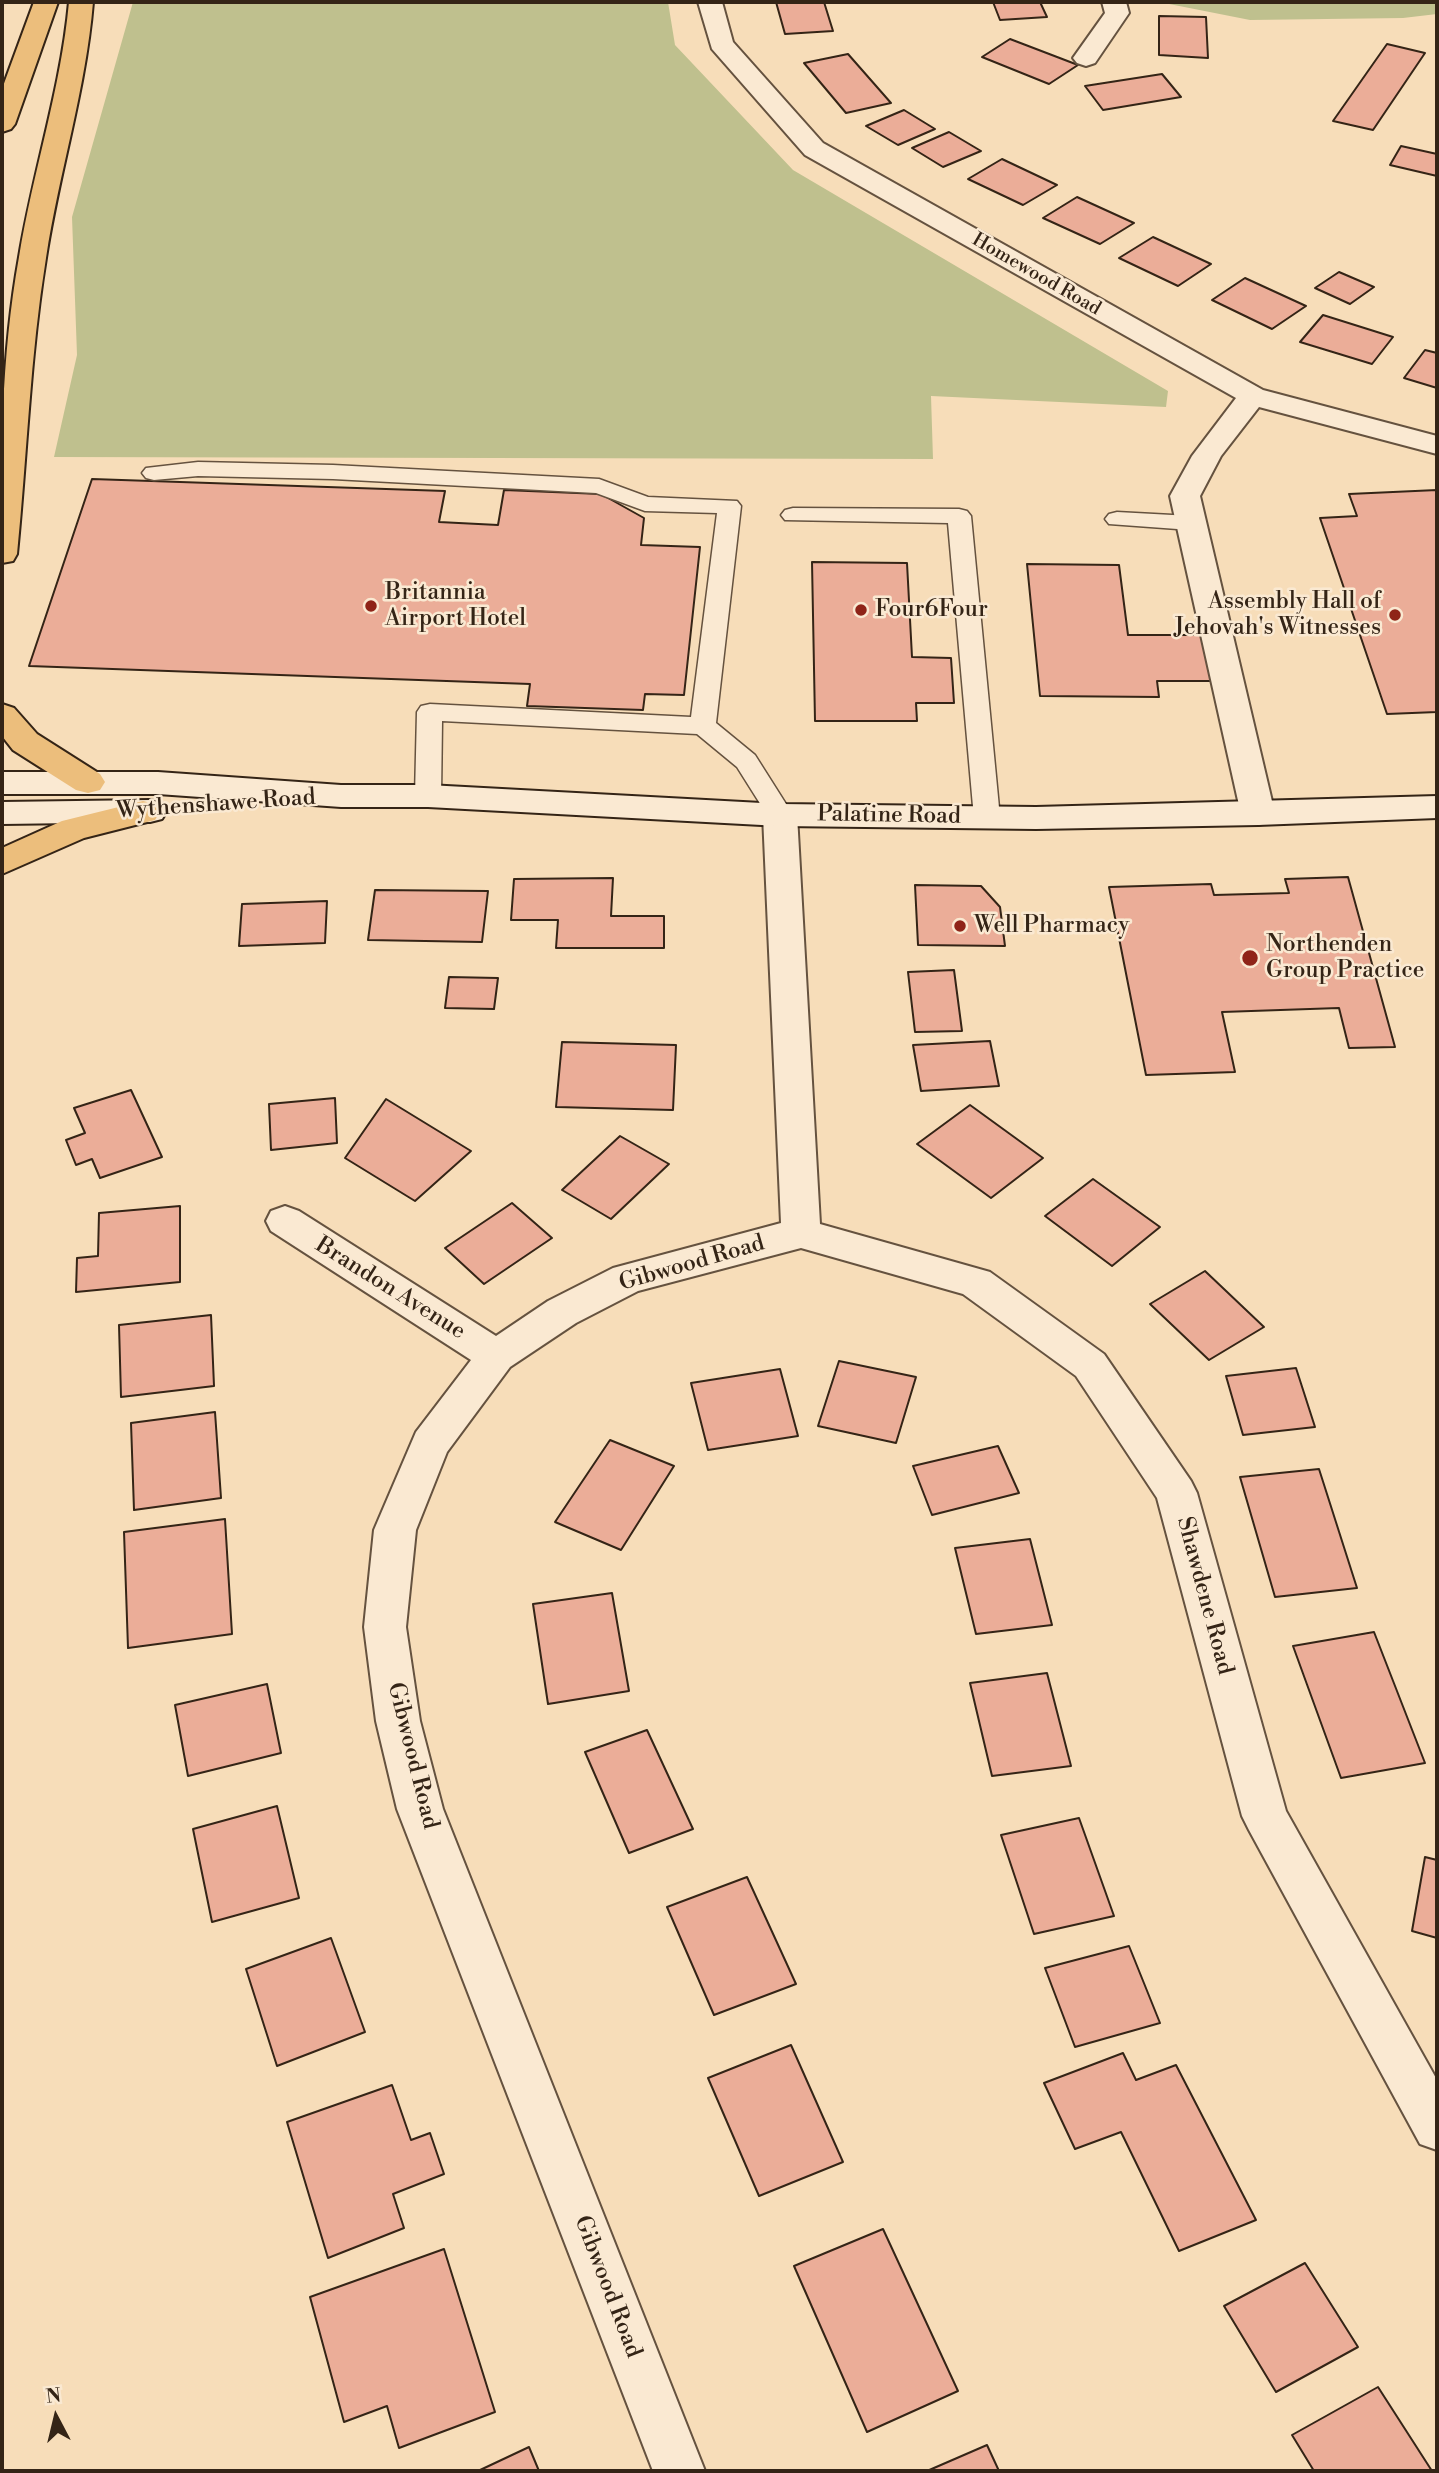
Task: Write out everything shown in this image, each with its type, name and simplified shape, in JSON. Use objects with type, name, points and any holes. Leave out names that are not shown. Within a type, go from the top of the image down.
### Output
[{"type":"highway","points":[[2,124],[46,2]]},
{"type":"highway","points":[[2,554],[18,373],[33,256],[79,41],[80,2]]},
{"type":"highway","points":[[2,715],[25,742],[88,782]]},
{"type":"highway","points":[[2,862],[74,829],[143,812]]},
{"type":"street","name":"Homewood Road","points":[[710,2],[721,44],[814,149],[1252,396],[1437,445]]},
{"type":"street","points":[[1086,58],[1117,13],[1114,2]]},
{"type":"street","points":[[1252,396],[1218,436],[1199,464],[1185,496],[1258,814]]},
{"type":"street","name":"Wythenshawe Road","points":[[2,783],[158,783],[341,796]]},
{"type":"street","name":"Palatine Road","points":[[341,796],[428,796],[780,814],[987,818],[1258,814],[1437,807]]},
{"type":"street","name":"Wythenshawe Road","points":[[2,813],[143,812],[341,796]]},
{"type":"street","points":[[780,814],[800,1233]]},
{"type":"street","name":"Brandon Avenue","points":[[285,1222],[496,1356]]},
{"type":"street","name":"Gibwood Road","points":[[679,2471],[420,1809],[398,1721],[385,1626],[395,1530],[430,1444],[496,1356],[562,1312],[627,1279],[800,1233]]},
{"type":"street","name":"Shawdene Road","points":[[800,1233],[976,1283],[1090,1365],[1176,1493],[1265,1816],[1437,2127]]},
{"type":"lane","points":[[154,473],[198,469],[333,472],[599,486],[645,504],[729,506],[703,726]]},
{"type":"lane","points":[[793,514],[958,516],[987,818]]},
{"type":"lane","points":[[1117,519],[1191,523]]},
{"type":"lane","points":[[428,796],[430,712],[703,726],[746,761],[780,814]]},
{"type":"green space","points":[[133,2],[668,2],[675,45],[793,170],[1168,391],[1166,407],[931,396],[933,459],[54,457],[77,355],[72,217]]},
{"type":"green space","points":[[1159,2],[1437,2],[1437,14],[1403,18],[1250,20]]},
{"type":"building","points":[[776,2],[824,2],[833,31],[785,34]]},
{"type":"building","points":[[993,2],[1040,2],[1047,17],[1000,20]]},
{"type":"building","points":[[1159,16],[1206,17],[1208,58],[1159,55]]},
{"type":"building","points":[[1010,39],[1078,65],[1049,84],[982,57]]},
{"type":"building","points":[[1387,44],[1425,53],[1373,130],[1333,121]]},
{"type":"building","points":[[848,54],[891,103],[846,113],[804,63]]},
{"type":"building","points":[[1162,74],[1181,97],[1103,110],[1085,86]]},
{"type":"building","points":[[904,110],[935,129],[898,145],[866,126]]},
{"type":"building","points":[[949,132],[981,151],[943,167],[912,148]]},
{"type":"building","points":[[1401,146],[1437,154],[1437,176],[1390,165]]},
{"type":"building","points":[[1002,159],[1057,185],[1023,205],[968,179]]},
{"type":"building","points":[[1077,197],[1134,223],[1100,244],[1043,218]]},
{"type":"building","points":[[1153,237],[1211,264],[1178,286],[1119,258]]},
{"type":"building","points":[[1339,272],[1374,287],[1350,304],[1315,288]]},
{"type":"building","points":[[1245,278],[1306,306],[1272,329],[1212,300]]},
{"type":"building","points":[[1323,315],[1393,337],[1372,364],[1300,342]]},
{"type":"building","points":[[1425,350],[1437,353],[1437,388],[1404,378]]},
{"type":"building","name":"Britannia Airport Hotel","points":[[92,479],[445,491],[439,522],[498,525],[504,490],[601,494],[644,518],[641,545],[700,547],[684,695],[645,694],[643,710],[527,706],[530,684],[29,666]]},
{"type":"building","name":"Assembly Hall of Jehovah's Witnesses","points":[[1437,490],[1437,712],[1387,714],[1320,518],[1357,516],[1349,494]]},
{"type":"building","name":"Four6Four","points":[[812,562],[907,563],[912,657],[951,658],[954,703],[916,703],[917,721],[815,721]]},
{"type":"building","points":[[1027,564],[1119,565],[1128,635],[1204,635],[1212,681],[1157,681],[1159,697],[1040,696]]},
{"type":"building","points":[[1348,877],[1395,1047],[1349,1048],[1339,1008],[1222,1012],[1235,1072],[1146,1075],[1109,887],[1211,884],[1214,895],[1289,893],[1285,879]]},
{"type":"building","points":[[613,878],[611,916],[664,916],[664,948],[556,948],[558,920],[511,920],[514,879]]},
{"type":"building","name":"Well Pharmacy","points":[[915,885],[981,886],[1000,907],[1005,946],[918,945]]},
{"type":"building","points":[[375,890],[488,891],[482,942],[368,940]]},
{"type":"building","points":[[327,901],[325,943],[239,946],[242,904]]},
{"type":"building","points":[[954,970],[962,1031],[915,1032],[908,972]]},
{"type":"building","points":[[449,977],[498,978],[494,1009],[445,1008]]},
{"type":"building","points":[[990,1041],[999,1086],[921,1091],[913,1045]]},
{"type":"building","points":[[562,1042],[676,1045],[673,1110],[556,1107]]},
{"type":"building","points":[[131,1090],[162,1157],[100,1178],[92,1159],[76,1165],[66,1140],[85,1133],[74,1108]]},
{"type":"building","points":[[335,1098],[337,1143],[271,1150],[269,1104]]},
{"type":"building","points":[[386,1099],[471,1151],[415,1201],[345,1158]]},
{"type":"building","points":[[970,1105],[1043,1158],[991,1198],[917,1144]]},
{"type":"building","points":[[620,1136],[669,1164],[611,1219],[562,1190]]},
{"type":"building","points":[[1093,1179],[1160,1227],[1112,1266],[1045,1216]]},
{"type":"building","points":[[512,1203],[552,1238],[484,1284],[445,1248]]},
{"type":"building","points":[[180,1206],[180,1282],[76,1292],[77,1258],[98,1256],[99,1213]]},
{"type":"building","points":[[1205,1271],[1264,1327],[1209,1360],[1150,1304]]},
{"type":"building","points":[[211,1315],[214,1386],[121,1397],[119,1325]]},
{"type":"building","points":[[839,1361],[916,1377],[896,1443],[818,1426]]},
{"type":"building","points":[[1296,1368],[1315,1427],[1243,1435],[1226,1376]]},
{"type":"building","points":[[780,1369],[798,1436],[708,1450],[691,1383]]},
{"type":"building","points":[[215,1412],[221,1498],[134,1510],[131,1423]]},
{"type":"building","points":[[610,1440],[674,1466],[621,1550],[555,1522]]},
{"type":"building","points":[[998,1446],[1019,1493],[932,1515],[913,1466]]},
{"type":"building","points":[[1319,1469],[1357,1588],[1275,1597],[1240,1477]]},
{"type":"building","points":[[225,1519],[232,1634],[128,1648],[124,1532]]},
{"type":"building","points":[[1030,1539],[1052,1625],[976,1634],[955,1548]]},
{"type":"building","points":[[612,1593],[629,1691],[548,1704],[533,1604]]},
{"type":"building","points":[[1374,1632],[1425,1763],[1341,1778],[1293,1646]]},
{"type":"building","points":[[1047,1673],[1071,1766],[992,1776],[970,1683]]},
{"type":"building","points":[[267,1684],[281,1753],[188,1776],[175,1705]]},
{"type":"building","points":[[647,1730],[693,1829],[629,1853],[585,1752]]},
{"type":"building","points":[[277,1806],[299,1898],[212,1922],[193,1829]]},
{"type":"building","points":[[1079,1818],[1114,1916],[1034,1934],[1001,1835]]},
{"type":"building","points":[[1425,1857],[1437,1860],[1437,1938],[1412,1931]]},
{"type":"building","points":[[747,1877],[796,1984],[714,2015],[667,1907]]},
{"type":"building","points":[[331,1938],[365,2032],[277,2066],[246,1969]]},
{"type":"building","points":[[1129,1946],[1160,2023],[1075,2047],[1045,1968]]},
{"type":"building","points":[[791,2045],[843,2162],[759,2196],[708,2078]]},
{"type":"building","points":[[1123,2053],[1136,2080],[1176,2065],[1256,2220],[1179,2251],[1121,2132],[1075,2149],[1044,2083]]},
{"type":"building","points":[[392,2085],[411,2140],[430,2133],[444,2174],[393,2194],[404,2228],[328,2258],[287,2122]]},
{"type":"building","points":[[883,2229],[958,2391],[867,2432],[794,2266]]},
{"type":"building","points":[[444,2249],[495,2412],[399,2448],[387,2406],[344,2422],[310,2297]]},
{"type":"building","points":[[1305,2263],[1358,2347],[1276,2392],[1224,2306]]},
{"type":"building","points":[[1378,2387],[1432,2471],[1314,2471],[1292,2435]]},
{"type":"building","points":[[987,2445],[999,2471],[927,2471]]},
{"type":"building","points":[[529,2447],[539,2471],[478,2471]]},
{"type":"place","name":"Britannia Airport Hotel","points":[[371,606]]},
{"type":"place","name":"Four6Four","points":[[861,610]]},
{"type":"place","name":"Assembly Hall of Jehovah's Witnesses","points":[[1395,615]]},
{"type":"place","name":"Well Pharmacy","points":[[960,926]]},
{"type":"place","name":"Northenden Group Practice","points":[[1250,958]]}]
